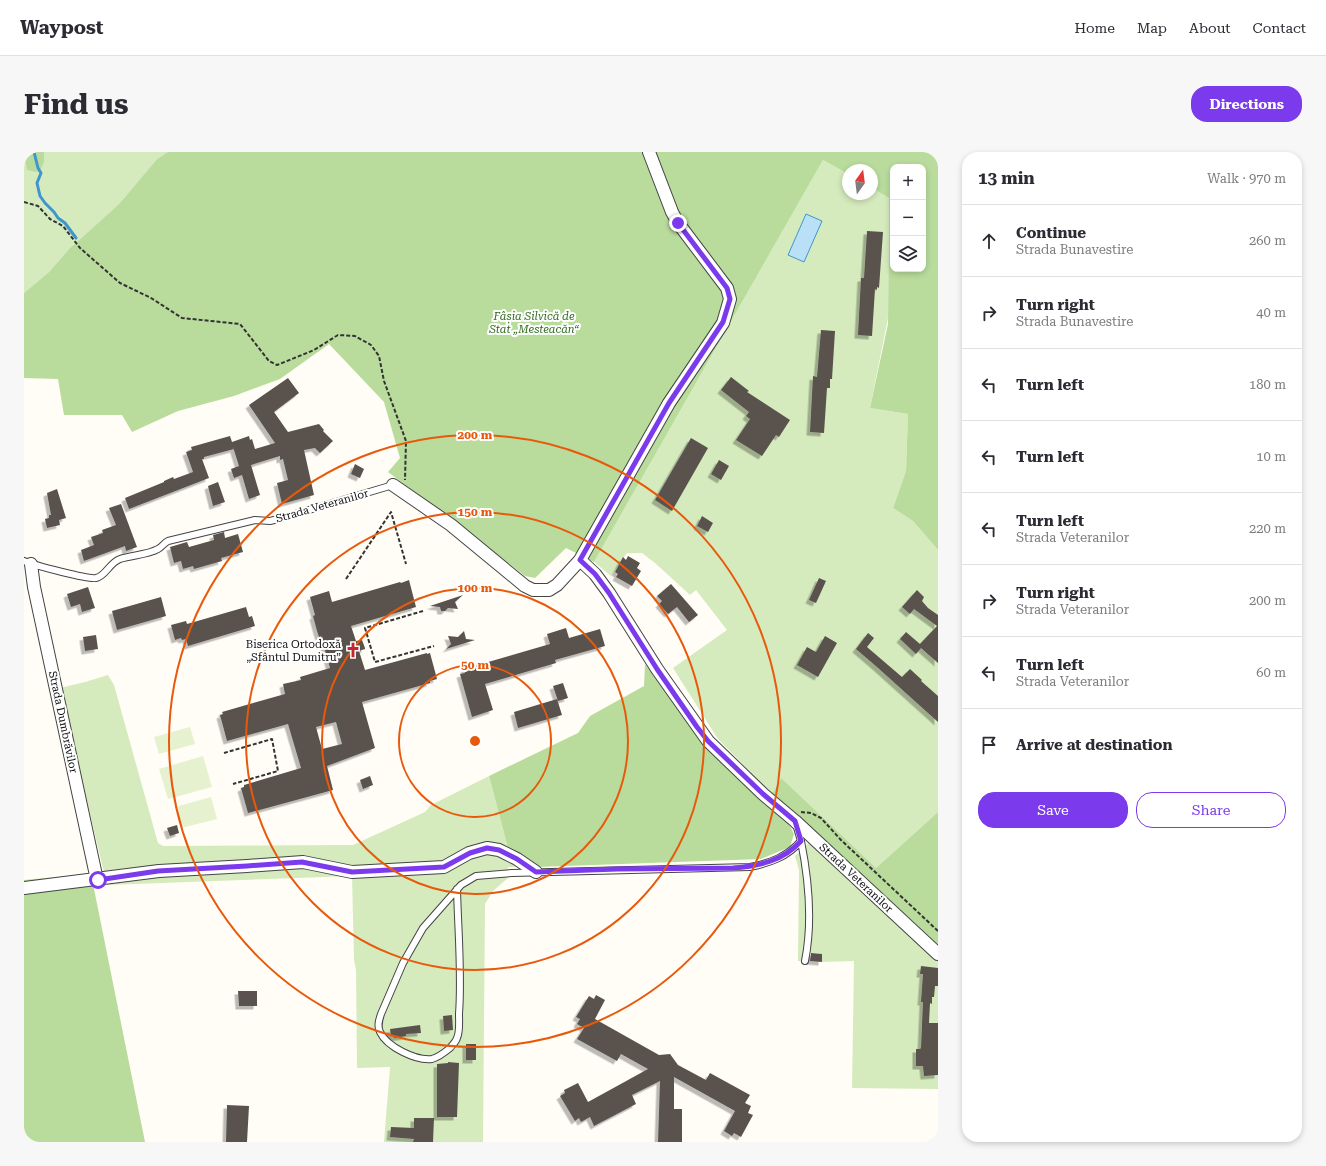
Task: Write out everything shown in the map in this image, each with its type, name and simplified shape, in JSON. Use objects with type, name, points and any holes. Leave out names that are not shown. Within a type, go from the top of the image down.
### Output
[{"type":"street","name":"Strada Veteranilor","points":[[394,485],[451,525],[525,586],[533,590],[549,590],[557,585],[580,560],[669,403],[723,322],[730,299],[727,288],[678,223],[672,212],[649,152]]},
{"type":"street","name":"Strada Veteranilor","points":[[580,560],[595,574],[609,593],[657,669],[708,741],[763,794],[797,816],[938,954]]},
{"type":"street","name":"Strada Dumbrăvilor","points":[[28,563],[98,880]]},
{"type":"street","points":[[24,888],[98,880],[158,871],[302,862],[352,872],[444,867],[470,853],[487,848],[499,850],[517,859],[536,872]]},
{"type":"lane","name":"Strada Veteranilor","points":[[28,563],[85,578],[97,578],[117,560],[160,548],[168,541],[255,520],[270,521],[394,485]]},
{"type":"lane","points":[[797,816],[809,890],[810,915],[805,961]]},
{"type":"lane","points":[[457,889],[460,995],[457,1038],[454,1044],[441,1055],[430,1059],[418,1057],[404,1053],[389,1043],[380,1032],[378,1023],[403,963],[423,928],[457,889],[468,880],[476,876],[489,874],[750,867],[782,857],[794,849],[801,841]]},
{"type":"path","points":[[24,202],[38,206],[50,219],[64,226],[80,248],[120,283],[152,298],[182,318],[240,324],[269,361],[277,364],[314,350],[338,335],[355,336],[371,346],[379,356],[384,381],[406,441],[405,493]]},
{"type":"path","points":[[346,579],[391,512],[406,564]]},
{"type":"path","points":[[424,611],[365,628],[375,662],[434,646]]},
{"type":"path","points":[[224,753],[272,739],[278,771],[233,784]]},
{"type":"path","points":[[797,816],[811,813],[821,818],[841,840],[938,932]]},
{"type":"green space","points":[[24,152],[168,152],[157,159],[119,204],[69,249],[49,272],[24,293]]},
{"type":"green space","points":[[28,152],[44,152],[44,162],[40,171],[36,172],[27,170],[25,160]]},
{"type":"green space","name":"Fâșia Silvică de Stat „Mesteacăn“","points":[[168,152],[938,152],[938,550],[913,521],[893,508],[906,471],[908,414],[870,408],[888,324],[889,198],[878,192],[878,164],[842,164],[842,171],[823,160],[594,562],[566,548],[535,578],[525,576],[388,472],[400,458],[384,402],[329,344],[280,379],[234,396],[178,411],[132,432],[122,415],[64,415],[58,379],[24,378],[24,293],[49,272],[69,249],[119,204],[157,159]]},
{"type":"green space","points":[[823,160],[842,171],[842,200],[878,200],[878,192],[889,198],[888,318],[870,408],[908,414],[906,471],[893,508],[913,521],[938,550],[938,812],[876,868],[780,779],[772,794],[718,739],[673,668],[727,630],[696,590],[690,595],[642,553],[627,553],[611,576],[594,562]]},
{"type":"green space","points":[[645,664],[704,745],[788,822],[794,834],[790,847],[761,859],[537,867],[508,848],[489,776],[578,733],[590,716],[644,686]]},
{"type":"green space","points":[[108,675],[114,685],[158,843],[163,846],[353,845],[425,812],[431,805],[489,776],[508,848],[537,867],[508,867],[509,877],[493,891],[485,904],[483,1142],[384,1142],[390,1067],[357,1068],[356,970],[354,960],[352,876],[107,885],[60,688]]},
{"type":"green space","points":[[190,727],[195,744],[159,754],[154,737]]},
{"type":"green space","points":[[203,756],[212,787],[168,799],[159,769]]},
{"type":"green space","points":[[781,778],[876,868],[938,812],[938,950],[772,794]]},
{"type":"green space","points":[[211,797],[217,819],[181,828],[175,807]]},
{"type":"green space","points":[[809,843],[938,960],[938,1089],[852,1088],[854,961],[822,962],[822,954],[810,953],[810,961],[798,961],[799,870],[795,856]]},
{"type":"green space","points":[[91,874],[145,1142],[24,1142],[24,880]]},
{"type":"water","points":[[806,214],[822,221],[804,262],[788,255]]},
{"type":"building","points":[[867,231],[883,232],[879,288],[877,287],[877,290],[875,289],[872,336],[858,335],[861,278],[864,278]]},
{"type":"building","points":[[821,330],[835,331],[832,379],[830,379],[830,388],[827,388],[824,433],[810,432],[813,376],[817,377]]},
{"type":"building","points":[[731,377],[749,391],[747,392],[790,420],[779,437],[776,435],[762,456],[736,440],[750,419],[746,416],[749,412],[721,390]]},
{"type":"building","points":[[288,378],[299,393],[274,412],[288,432],[319,424],[324,430],[323,431],[333,441],[320,453],[315,448],[304,450],[314,495],[282,504],[277,483],[288,480],[283,459],[280,460],[280,456],[251,465],[260,495],[249,499],[242,475],[234,478],[231,469],[239,466],[234,449],[204,457],[204,459],[202,459],[209,478],[129,509],[125,498],[173,477],[174,479],[193,472],[186,452],[192,450],[191,447],[230,436],[232,442],[249,436],[250,440],[252,439],[255,449],[275,443],[249,405]]},
{"type":"building","points":[[691,438],[708,448],[672,511],[655,500]]},
{"type":"building","points":[[719,460],[729,466],[721,480],[711,474]]},
{"type":"building","points":[[355,464],[364,469],[360,478],[351,474]]},
{"type":"building","points":[[218,482],[225,502],[213,506],[208,486]]},
{"type":"building","points":[[57,489],[66,518],[59,520],[60,525],[47,528],[45,519],[49,518],[49,515],[51,515],[47,493]]},
{"type":"building","points":[[121,504],[137,547],[126,551],[125,546],[84,561],[81,550],[94,545],[91,537],[103,533],[102,530],[116,525],[109,508]]},
{"type":"building","points":[[702,516],[713,523],[708,532],[697,526]]},
{"type":"building","points":[[224,532],[225,538],[238,534],[243,552],[221,558],[222,561],[194,569],[193,566],[183,569],[181,561],[174,563],[170,547],[187,542],[189,547],[214,540],[213,535]]},
{"type":"building","points":[[628,556],[640,563],[637,568],[641,571],[632,586],[616,577],[618,574],[615,572],[623,557],[626,560]]},
{"type":"building","points":[[819,578],[826,581],[816,603],[809,600]]},
{"type":"building","points":[[409,580],[416,607],[351,626],[356,641],[362,640],[365,648],[359,651],[365,670],[430,653],[437,679],[430,681],[430,683],[362,702],[375,748],[327,766],[333,790],[248,813],[241,788],[244,787],[244,785],[301,768],[288,724],[227,741],[220,715],[223,714],[222,712],[285,694],[283,684],[301,680],[300,677],[330,668],[321,636],[319,637],[317,631],[313,616],[315,615],[310,597],[329,591],[332,602],[400,582]],"holes":[[[336,722],[342,744],[322,749],[316,727]]]},
{"type":"building","points":[[671,584],[698,615],[689,622],[677,607],[668,614],[659,604],[662,601],[657,596]]},
{"type":"building","points":[[88,587],[95,608],[82,612],[80,604],[71,607],[67,594]]},
{"type":"building","points":[[917,590],[924,597],[922,601],[928,608],[938,615],[938,663],[921,648],[916,654],[900,639],[906,632],[920,644],[937,626],[914,609],[910,614],[902,607]]},
{"type":"building","points":[[463,595],[455,602],[458,609],[448,608],[445,611],[441,611],[440,607],[430,606]]},
{"type":"building","points":[[161,597],[166,616],[117,630],[112,611]]},
{"type":"building","points":[[246,607],[249,617],[252,616],[255,626],[188,646],[186,639],[182,640],[181,638],[175,640],[171,625],[186,621],[187,624]]},
{"type":"building","points":[[566,628],[569,638],[600,629],[605,646],[555,660],[556,663],[485,684],[493,710],[472,717],[460,674],[465,673],[464,669],[550,644],[547,634]]},
{"type":"building","points":[[464,631],[466,639],[475,640],[446,649],[451,644],[448,636],[458,637]]},
{"type":"building","points":[[868,633],[874,638],[867,647],[902,677],[910,669],[938,696],[938,722],[856,649]]},
{"type":"building","points":[[96,635],[98,649],[85,651],[83,637]]},
{"type":"building","points":[[825,636],[837,643],[818,677],[797,665],[807,647],[816,652]]},
{"type":"building","points":[[563,683],[568,698],[558,701],[553,686]]},
{"type":"building","points":[[557,699],[562,715],[518,728],[514,712]]},
{"type":"building","points":[[370,776],[373,785],[363,789],[360,780]]},
{"type":"building","points":[[177,825],[179,833],[170,836],[167,828]]},
{"type":"building","points":[[811,953],[822,954],[822,962],[810,961]]},
{"type":"building","points":[[921,966],[938,968],[938,986],[935,986],[932,1004],[930,1003],[929,1023],[938,1023],[938,1075],[924,1076],[923,1066],[916,1066],[916,1049],[921,1048],[923,1002],[921,1002],[923,974],[920,974]]},
{"type":"building","points":[[238,991],[257,991],[257,1006],[239,1006]]},
{"type":"building","points":[[596,995],[605,1000],[595,1019],[659,1055],[670,1054],[678,1065],[706,1080],[710,1073],[750,1095],[745,1103],[751,1106],[748,1113],[753,1115],[741,1137],[734,1133],[732,1136],[724,1131],[735,1111],[674,1077],[674,1109],[682,1109],[682,1142],[658,1142],[660,1081],[632,1095],[636,1104],[594,1126],[590,1117],[581,1122],[579,1118],[575,1121],[560,1096],[565,1093],[564,1090],[578,1083],[588,1102],[648,1069],[621,1054],[617,1061],[577,1039],[584,1028],[577,1024],[580,1019],[576,1017],[589,996],[594,999]]},
{"type":"building","points":[[452,1015],[453,1030],[444,1031],[443,1016]]},
{"type":"building","points":[[420,1025],[421,1033],[406,1034],[406,1036],[394,1038],[391,1036],[390,1029]]},
{"type":"building","points":[[466,1044],[476,1044],[476,1060],[466,1060]]},
{"type":"building","points":[[448,1062],[459,1063],[457,1117],[437,1117],[437,1064]]},
{"type":"building","points":[[227,1105],[249,1106],[247,1142],[226,1142]]},
{"type":"building","points":[[414,1118],[434,1118],[433,1142],[413,1142],[414,1139],[390,1137],[391,1127],[414,1128]]},
{"type":"waterway","points":[[34,152],[38,168],[41,173],[37,183],[40,196],[58,218],[65,223],[76,238]]},
{"type":"place","name":"Biserica Ortodoxă „Sfântul Dumitru”","points":[[353,650]]},
{"type":"route","points":[[98,880],[158,871],[302,862],[352,872],[444,867],[470,853],[487,848],[499,850],[517,859],[536,872],[617,869],[733,868],[750,867],[773,861],[794,849],[801,841],[795,821],[763,794],[708,741],[657,669],[609,593],[595,574],[580,560],[669,403],[723,322],[730,299],[727,288],[719,276],[678,223]]}]
